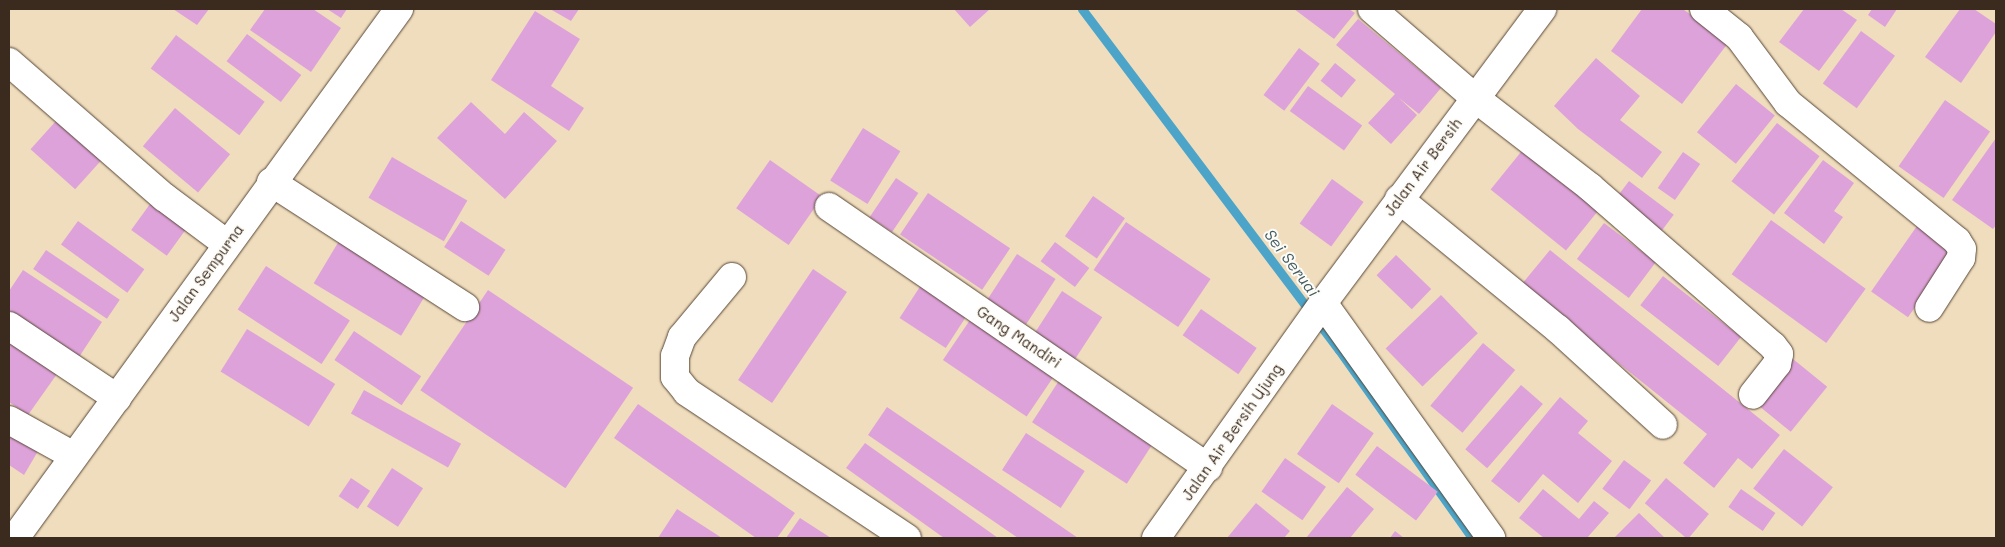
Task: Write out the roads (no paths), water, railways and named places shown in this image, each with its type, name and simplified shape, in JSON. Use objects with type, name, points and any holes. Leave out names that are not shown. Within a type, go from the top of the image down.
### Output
[{"type":"street","name":"Jalan Sempurna","points":[[15,538],[398,9]]},
{"type":"street","points":[[1372,9],[1475,98],[1590,187],[1773,346],[1779,354],[1777,364],[1753,394]]},
{"type":"street","name":"Jalan Air Bersih","points":[[1317,313],[1542,9]]},
{"type":"street","points":[[1704,9],[1739,37],[1788,103],[1957,241],[1962,249],[1961,258],[1930,308]]},
{"type":"street","points":[[9,62],[164,197],[227,244]]},
{"type":"street","points":[[271,182],[465,307]]},
{"type":"street","points":[[1399,200],[1543,316],[1663,425]]},
{"type":"street","name":"Gang Mandiri","points":[[829,208],[1208,467]]},
{"type":"street","points":[[732,277],[682,337],[675,356],[676,377],[687,392],[906,538]]},
{"type":"street","points":[[1317,313],[1491,538]]},
{"type":"street","name":"Jalan Air Bersih Ujung","points":[[1159,537],[1317,313]]},
{"type":"street","points":[[9,326],[117,398]]},
{"type":"street","points":[[9,420],[74,456]]},
{"type":"waterway","name":"Sei Seruai","points":[[1082,9],[1339,350],[1472,538]]}]
